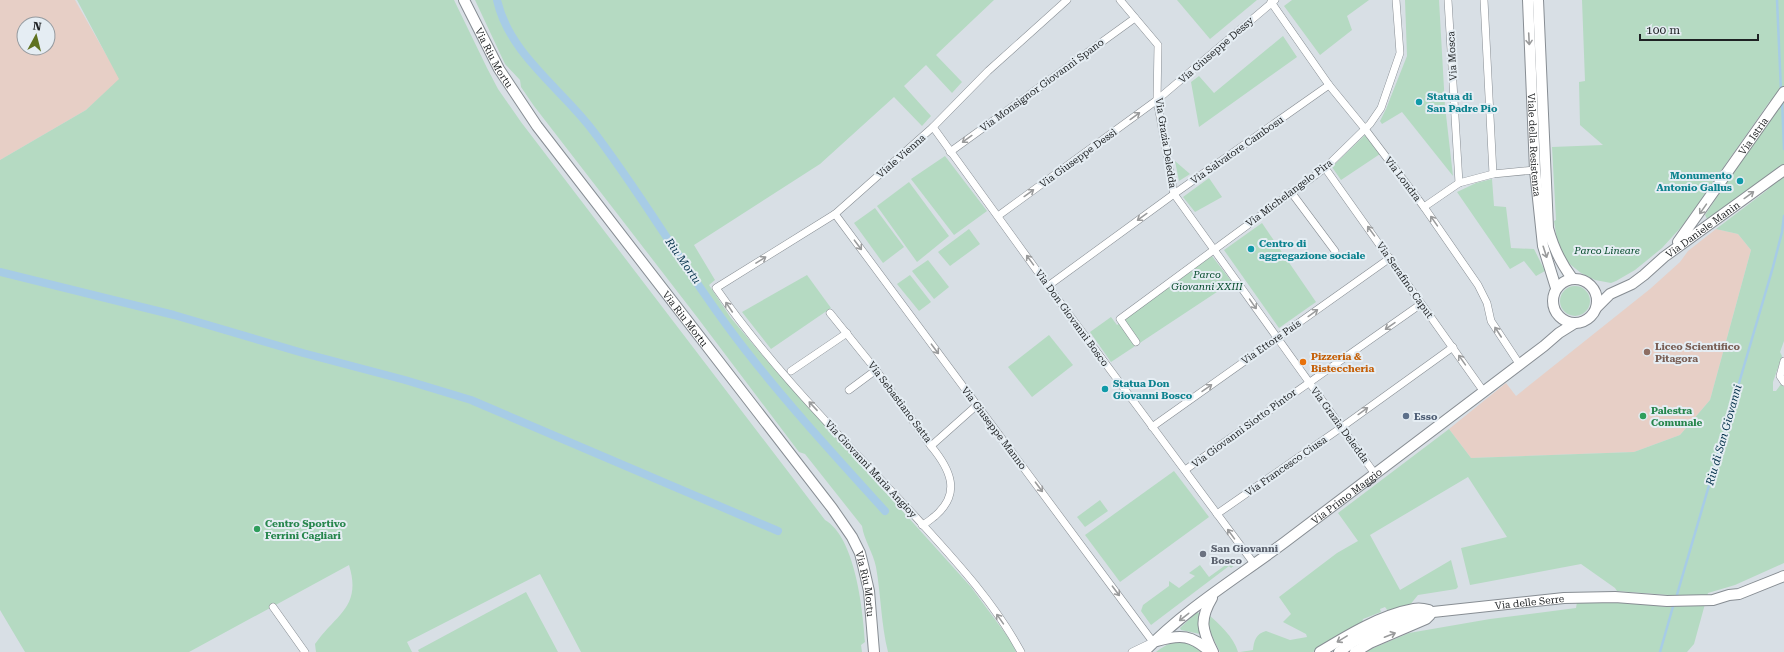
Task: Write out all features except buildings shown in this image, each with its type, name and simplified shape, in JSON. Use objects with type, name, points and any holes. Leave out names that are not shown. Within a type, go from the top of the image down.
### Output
[{"type":"main road","name":"Via Riu Mortu","points":[[464,0],[499,69],[537,126],[832,508],[852,538],[860,553],[869,591],[875,650]]},
{"type":"main road","name":"Viale della Resistenza","points":[[1528,0],[1535,170],[1543,246],[1556,288]]},
{"type":"main road","name":"Viale della Resistenza","points":[[1538,0],[1548,228],[1552,243],[1561,262],[1572,278]]},
{"type":"main road","name":"Via Istria","points":[[1664,257],[1686,233],[1784,92]]},
{"type":"main road","name":"Via Daniele Manin","points":[[1597,307],[1610,294],[1622,289],[1644,275],[1664,257],[1784,170]]},
{"type":"main road","points":[[1550,341],[1556,328],[1557,314],[1553,300],[1556,288],[1572,278],[1586,281],[1592,286],[1596,292],[1598,300],[1597,307],[1589,319],[1575,323],[1568,322],[1557,314]]},
{"type":"main road","points":[[1592,286],[1604,289],[1622,289]]},
{"type":"main road","name":"Via Primo Maggio","points":[[1144,652],[1153,642],[1215,593],[1255,565],[1575,323]]},
{"type":"main road","name":"Via delle Serre","points":[[1728,596],[1736,589],[1784,570]]},
{"type":"main road","name":"Via delle Serre","points":[[1339,652],[1364,636],[1411,618],[1435,611],[1564,598],[1615,597],[1667,601],[1713,600],[1740,594],[1784,576]]},
{"type":"main road","points":[[1211,652],[1204,627],[1204,611],[1215,593]]},
{"type":"main road","points":[[1320,652],[1346,636],[1384,619],[1414,608],[1435,611]]},
{"type":"main road","points":[[1355,652],[1370,643],[1426,619],[1435,611]]},
{"type":"main road","points":[[1153,642],[1173,636],[1184,637],[1195,640],[1211,652]]},
{"type":"street","name":"Viale Vienna","points":[[716,288],[835,214],[933,127],[988,71],[1067,0]]},
{"type":"street","name":"Via Grazia Deledda","points":[[1120,0],[1158,45],[1157,100],[1174,194],[1375,474]]},
{"type":"street","name":"Via Michelangelo Pira","points":[[1136,342],[1120,319],[1325,168],[1370,124],[1381,108],[1400,54],[1396,0]]},
{"type":"street","name":"Via Mosca","points":[[1448,0],[1459,183]]},
{"type":"street","points":[[1484,0],[1493,174]]},
{"type":"street","name":"Via Londra","points":[[1273,1],[1329,85],[1365,128],[1424,207],[1478,285],[1487,303],[1491,321],[1520,365]]},
{"type":"street","name":"Via Giuseppe Dessy","points":[[1157,100],[1273,1]]},
{"type":"street","name":"Via Monsignor Giovanni Spano","points":[[950,152],[1135,18]]},
{"type":"street","name":"Via Salvatore Cambosu","points":[[1048,286],[1174,194],[1329,85]]},
{"type":"street","name":"Via Giuseppe Dessì","points":[[998,216],[1157,100]]},
{"type":"street","name":"Via Don Giovanni Bosco","points":[[933,127],[1048,286],[1255,565]]},
{"type":"street","name":"Via Serafino Caput","points":[[1325,168],[1484,392]]},
{"type":"street","points":[[1424,207],[1459,183],[1493,174],[1535,170]]},
{"type":"street","points":[[1291,192],[1335,251]]},
{"type":"street","name":"Via Giuseppe Manno","points":[[835,214],[1153,642]]},
{"type":"street","name":"Via Ettore Pais","points":[[1152,426],[1390,258]]},
{"type":"street","name":"Via Giovanni Maria Angioy","points":[[716,288],[740,323],[784,374],[976,585],[1014,639],[1021,652]]},
{"type":"street","name":"Via Giovanni Siotto Pintor","points":[[1186,470],[1421,304]]},
{"type":"street","name":"Via Sebastiano Satta","points":[[830,313],[876,370],[931,446],[977,405]]},
{"type":"street","points":[[791,371],[847,333]]},
{"type":"street","name":"Via Francesco Ciusa","points":[[1217,514],[1453,347]]},
{"type":"street","points":[[1784,361],[1780,376],[1784,382]]},
{"type":"street","points":[[849,390],[876,370]]},
{"type":"street","points":[[922,525],[944,507],[950,491],[947,468],[931,446]]},
{"type":"street","points":[[272,607],[305,652]]},
{"type":"street","points":[[1132,652],[1153,642]]},
{"type":"shaded area","points":[[0,0],[75,0],[120,79],[86,110],[0,160]]},
{"type":"shaded area","name":"Liceo Scientifico Pitagora","points":[[1716,229],[1738,234],[1751,250],[1710,400],[1680,435],[1634,452],[1471,458],[1449,429],[1506,383],[1516,396],[1650,289],[1680,262],[1688,251]]},
{"type":"green space","points":[[77,0],[454,0],[498,89],[521,122],[825,520],[835,529],[844,542],[856,575],[862,611],[865,642],[861,645],[862,652],[581,652],[540,574],[407,642],[412,652],[316,652],[315,644],[345,609],[349,601],[352,591],[352,579],[349,565],[189,652],[25,652],[0,610],[0,160],[86,110],[119,79]]},
{"type":"green space","points":[[475,0],[994,0],[936,55],[962,82],[952,93],[926,65],[904,86],[931,116],[922,126],[894,97],[820,164],[694,245],[715,280],[709,285],[731,318],[768,362],[971,587],[1011,641],[1016,652],[888,652],[876,567],[862,526],[805,454],[799,452],[534,106],[521,87],[520,80],[505,64]]},
{"type":"green space","points":[[1177,0],[1257,0],[1210,39]]},
{"type":"green space","points":[[1292,0],[1369,0],[1347,16],[1352,30],[1320,55],[1284,6]]},
{"type":"green space","points":[[1405,0],[1439,0],[1445,106],[1453,176],[1402,112],[1382,124],[1380,121],[1407,56]]},
{"type":"green space","name":"Parco Lineare","points":[[1582,0],[1784,0],[1784,341],[1780,352],[1782,356],[1773,382],[1773,391],[1776,391],[1781,384],[1784,387],[1784,563],[1735,585],[1708,593],[1694,644],[1687,652],[1364,652],[1409,633],[1490,619],[1576,608],[1577,602],[1635,603],[1667,607],[1669,595],[1617,591],[1615,588],[1581,564],[1470,585],[1461,548],[1507,537],[1468,477],[1370,535],[1400,590],[1451,560],[1458,587],[1456,589],[1418,595],[1409,606],[1388,611],[1385,607],[1380,609],[1381,612],[1363,619],[1361,626],[1313,652],[1240,652],[1253,650],[1256,638],[1266,631],[1290,640],[1307,637],[1306,634],[1283,622],[1291,614],[1279,597],[1337,553],[1358,541],[1338,513],[1449,429],[1471,458],[1634,452],[1680,435],[1710,400],[1751,250],[1738,234],[1716,229],[1766,191],[1775,182],[1772,172],[1708,221],[1705,215],[1759,134],[1770,121],[1770,101],[1683,225],[1662,248],[1635,270],[1611,283],[1595,280],[1581,273],[1566,261],[1557,240],[1554,221],[1556,220],[1552,147],[1603,145],[1580,125],[1579,82],[1585,81]]},
{"type":"green space","points":[[1283,36],[1297,57],[1199,127],[1191,82],[1199,76],[1214,93]]},
{"type":"green space","points":[[1365,135],[1380,154],[1341,180],[1332,167]]},
{"type":"green space","points":[[945,156],[987,211],[954,235],[911,179]]},
{"type":"green space","points":[[1175,161],[1190,174],[1179,181]]},
{"type":"green space","points":[[1209,178],[1222,197],[1195,212],[1183,197]]},
{"type":"green space","points":[[1492,179],[1494,206],[1506,207],[1511,248],[1534,249],[1545,271],[1536,276],[1524,261],[1510,269],[1457,192],[1476,183]]},
{"type":"green space","points":[[909,182],[949,236],[917,262],[877,206]]},
{"type":"green space","points":[[875,208],[904,247],[883,263],[854,223]]},
{"type":"green space","points":[[1262,223],[1316,302],[1279,328],[1224,250]]},
{"type":"green space","points":[[969,229],[980,244],[950,266],[938,252]]},
{"type":"green space","name":"Parco Giovanni XXIII","points":[[1212,256],[1232,282],[1111,362],[1090,332],[1111,317],[1117,325]]},
{"type":"green space","points":[[928,260],[949,287],[934,299],[912,271]]},
{"type":"green space","points":[[807,275],[831,308],[771,349],[742,312]]},
{"type":"green space","points":[[910,275],[931,302],[919,311],[897,284]]},
{"type":"green space","points":[[1575,286],[1586,290],[1590,301],[1586,312],[1575,316],[1564,312],[1560,301],[1564,290]]},
{"type":"green space","points":[[1049,335],[1073,365],[1032,397],[1008,367]]},
{"type":"green space","points":[[1174,471],[1209,517],[1120,582],[1085,535]]},
{"type":"green space","points":[[1100,500],[1108,511],[1085,527],[1077,517]]},
{"type":"green space","points":[[1234,559],[1237,563],[1231,568],[1229,566],[1151,625],[1141,611],[1143,605],[1169,586],[1169,581],[1179,588],[1195,576],[1189,573],[1200,565],[1209,577]]},
{"type":"green space","points":[[526,592],[558,652],[419,652],[418,650]]},
{"type":"green space","points":[[1197,612],[1200,614],[1200,634],[1181,630],[1180,628]]},
{"type":"green space","points":[[1208,614],[1230,636],[1238,652],[1220,652],[1210,632]]},
{"type":"green space","points":[[1187,640],[1203,652],[1156,652],[1170,643]]},
{"type":"waterway","name":"Riu Mortu","points":[[497,0],[503,19],[523,53],[590,127],[630,182],[726,325],[814,433],[885,511]]},
{"type":"waterway","name":"Riu di San Giovanni","points":[[1777,0],[1781,91]]},
{"type":"waterway","name":"Riu di San Giovanni","points":[[1782,100],[1784,149]]},
{"type":"waterway","name":"Riu di San Giovanni","points":[[1676,598],[1773,267],[1782,232],[1784,216]]},
{"type":"waterway","points":[[0,272],[174,315],[471,400],[778,531]]},
{"type":"waterway","name":"Riu di San Giovanni","points":[[1660,652],[1674,603]]},
{"type":"place","name":"Statua di San Padre Pio","points":[[1419,102]]},
{"type":"place","name":"Monumento Antonio Gallus","points":[[1740,181]]},
{"type":"place","name":"Centro di aggregazione sociale","points":[[1251,249]]},
{"type":"place","name":"Liceo Scientifico Pitagora","points":[[1647,352]]},
{"type":"place","name":"Pizzeria & Bisteccheria","points":[[1303,362]]},
{"type":"place","name":"Statua Don Giovanni Bosco","points":[[1105,389]]},
{"type":"place","name":"Esso","points":[[1406,416]]},
{"type":"place","name":"Palestra Comunale","points":[[1643,416]]},
{"type":"place","name":"Centro Sportivo Ferrini Cagliari","points":[[257,529]]},
{"type":"place","name":"San Giovanni Bosco","points":[[1203,554]]}]
